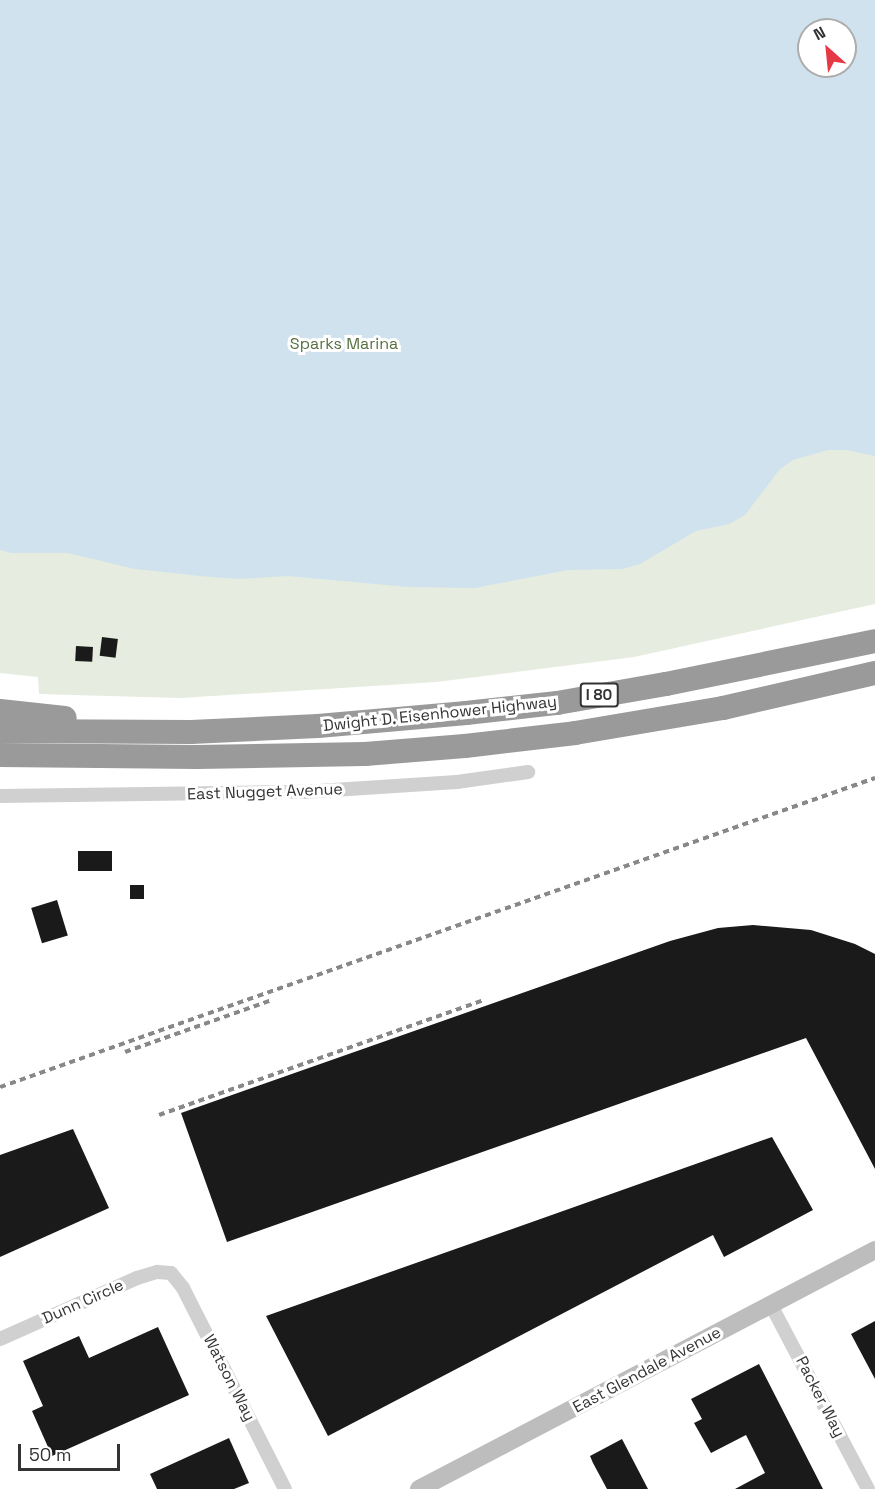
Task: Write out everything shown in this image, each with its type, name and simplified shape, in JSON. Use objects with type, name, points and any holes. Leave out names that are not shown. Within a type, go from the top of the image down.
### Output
[{"type":"highway","name":"Dwight D. Eisenhower Highway","points":[[0,731],[191,732],[318,726],[557,702],[787,661],[875,641]]},
{"type":"highway","name":"Dwight D. Eisenhower Highway","points":[[0,755],[196,758],[365,754],[465,746],[575,733],[723,708],[875,673]]},
{"type":"highway","points":[[0,711],[108,720],[268,717],[318,726]]},
{"type":"highway","points":[[0,768],[288,765],[365,754]]},
{"type":"street","name":"East Nugget Avenue","points":[[0,796],[303,792],[457,782],[528,772]]},
{"type":"street","name":"East Glendale Avenue","points":[[419,1489],[875,1250]]},
{"type":"street","name":"Dunn Circle","points":[[0,1339],[137,1278],[167,1272]]},
{"type":"street","name":"Watson Way","points":[[167,1272],[177,1278],[183,1288],[285,1489]]},
{"type":"street","name":"Packer Way","points":[[771,1305],[868,1489]]},
{"type":"green space","name":"Sparks Marina","points":[[0,0],[875,0],[875,604],[634,657],[436,682],[180,698],[39,694],[38,677],[0,673]]},
{"type":"water","name":"Sparks Marina","points":[[0,0],[875,0],[875,456],[846,450],[828,450],[793,460],[780,469],[745,515],[729,524],[696,531],[640,564],[622,569],[568,570],[475,588],[408,587],[288,576],[239,579],[135,569],[68,553],[11,553],[0,550]]},
{"type":"building","points":[[102,637],[118,639],[116,658],[100,656]]},
{"type":"building","points":[[76,646],[93,647],[92,662],[75,661]]},
{"type":"building","points":[[78,851],[112,851],[112,871],[78,871]]},
{"type":"building","points":[[130,885],[144,885],[144,899],[130,899]]},
{"type":"building","points":[[57,900],[68,935],[42,943],[31,908]]},
{"type":"building","points":[[753,925],[811,930],[855,944],[875,954],[875,1169],[806,1038],[227,1242],[181,1113],[670,941],[718,928]]},
{"type":"building","points":[[73,1129],[109,1208],[0,1257],[0,1155]]},
{"type":"building","points":[[772,1137],[813,1210],[724,1257],[713,1235],[328,1436],[266,1316]]},
{"type":"building","points":[[875,1321],[875,1379],[851,1334]]},
{"type":"building","points":[[158,1327],[189,1395],[52,1456],[32,1411],[43,1406],[23,1361],[79,1336],[89,1358]]},
{"type":"building","points":[[759,1364],[823,1489],[735,1489],[765,1473],[746,1435],[711,1453],[694,1423],[702,1419],[691,1399]]},
{"type":"building","points":[[229,1438],[249,1483],[234,1489],[157,1489],[150,1474]]},
{"type":"building","points":[[622,1439],[648,1489],[607,1489],[593,1463],[590,1456]]},
{"type":"railway","points":[[0,1087],[875,778]]},
{"type":"railway","points":[[125,1052],[272,1000]]},
{"type":"railway","points":[[159,1115],[484,1000]]}]
